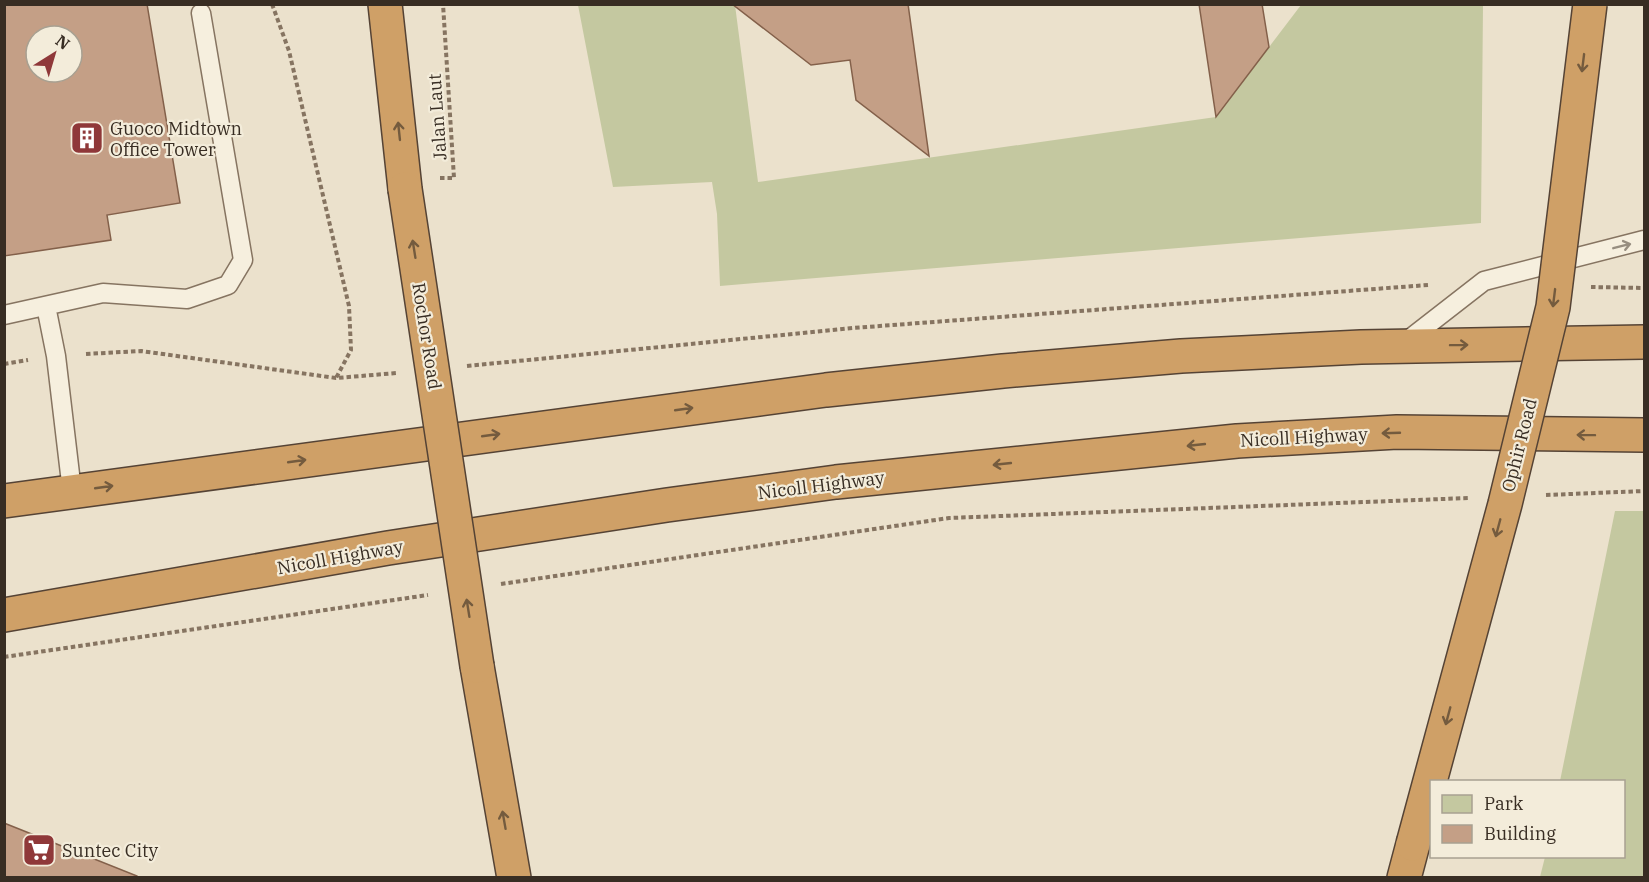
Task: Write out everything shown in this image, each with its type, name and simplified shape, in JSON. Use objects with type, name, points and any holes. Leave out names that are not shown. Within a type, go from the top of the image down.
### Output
[{"type":"highway","name":"Rochor Road","points":[[385,4],[404,182],[477,666],[514,878]]},
{"type":"highway","name":"Ophir Road","points":[[1430,780],[1505,504],[1553,307],[1590,4]]},
{"type":"highway","points":[[4,501],[826,390],[1181,356],[1401,345],[1644,342]]},
{"type":"highway","name":"Nicoll Highway","points":[[4,615],[388,548],[667,505],[848,481],[1237,441],[1397,432],[1644,435]]},
{"type":"highway","name":"Ophir Road","points":[[1404,878],[1430,781]]},
{"type":"lane","points":[[4,315],[103,293],[187,299],[228,285],[243,260],[201,13]]},
{"type":"lane","points":[[1401,345],[1484,281],[1644,240]]},
{"type":"lane","points":[[46,306],[56,356],[72,491]]},
{"type":"path","points":[[272,4],[289,51],[349,306],[351,350],[336,378]]},
{"type":"path","name":"Jalan Laut","points":[[404,182],[454,178],[443,4]]},
{"type":"path","points":[[465,366],[853,328],[1484,281]]},
{"type":"path","points":[[1590,287],[1644,288]]},
{"type":"path","points":[[4,364],[56,356],[141,351],[336,378],[406,372]]},
{"type":"path","points":[[1537,495],[1644,491]]},
{"type":"path","points":[[499,584],[950,518],[1477,498]]},
{"type":"path","points":[[4,657],[439,593]]},
{"type":"green space","points":[[578,5],[735,5],[758,182],[1216,117],[1301,5],[1483,5],[1481,223],[720,286],[717,214],[712,182],[613,187]]},
{"type":"green space","points":[[1615,511],[1644,511],[1644,877],[1540,877],[1545,858],[1625,858],[1625,780],[1560,780]]},
{"type":"building","name":"Guoco Midtown Office Tower","points":[[4,4],[147,4],[180,203],[107,215],[111,240],[4,256]]},
{"type":"building","points":[[732,4],[908,4],[929,156],[856,100],[850,60],[811,65]]},
{"type":"building","points":[[1199,4],[1262,4],[1269,47],[1216,117]]},
{"type":"building","name":"Suntec City","points":[[4,823],[137,876],[137,878],[4,878]]},
{"type":"place","name":"Guoco Midtown Office Tower","points":[[87,138]]},
{"type":"place","name":"Suntec City","points":[[39,850]]}]
